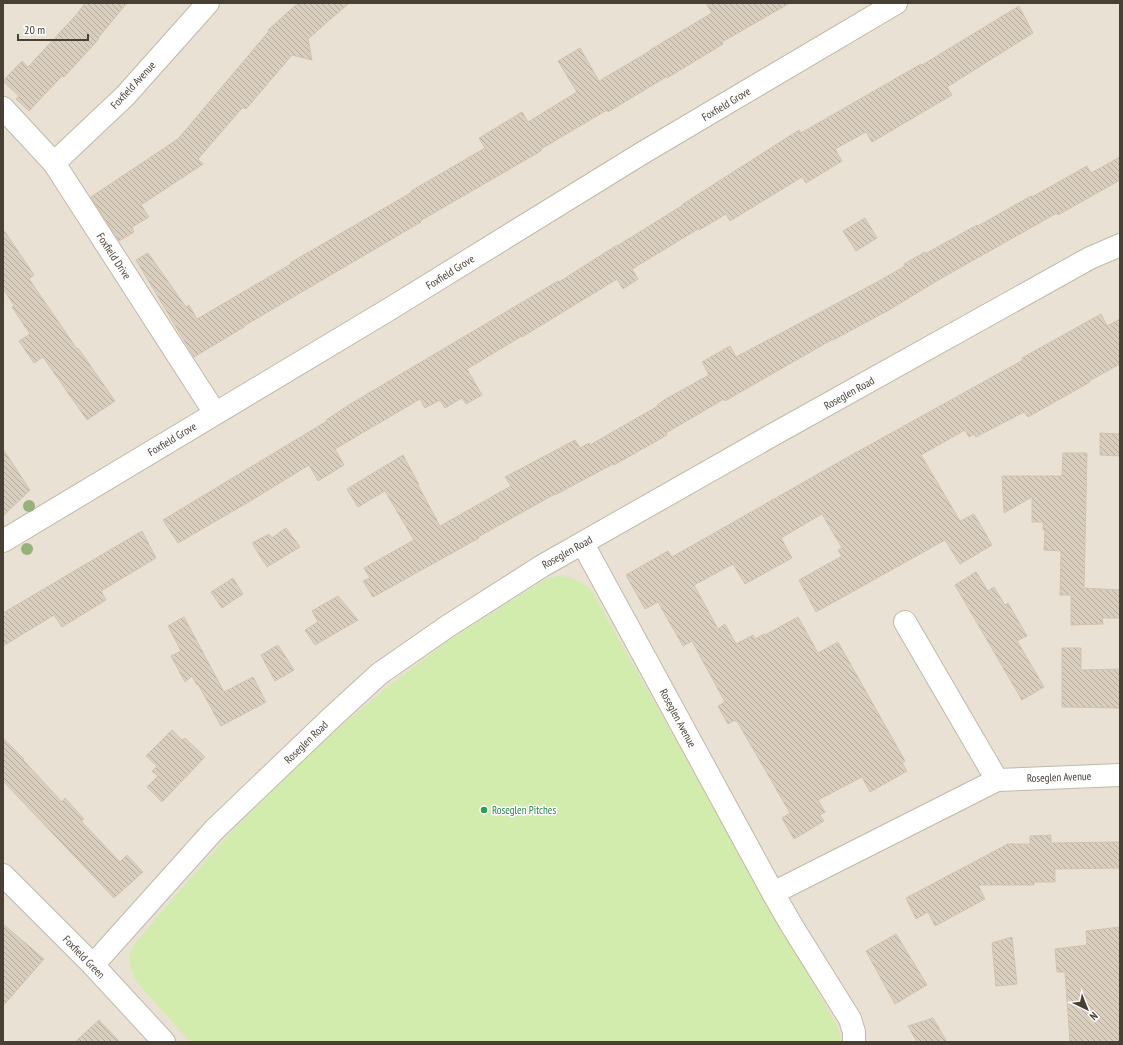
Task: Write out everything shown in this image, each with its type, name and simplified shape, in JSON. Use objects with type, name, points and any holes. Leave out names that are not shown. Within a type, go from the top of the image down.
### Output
[{"type":"street","name":"Foxfield Avenue","points":[[54,162],[125,96],[208,3]]},
{"type":"street","name":"Foxfield Grove","points":[[3,541],[395,306],[644,152],[896,3]]},
{"type":"street","name":"Foxfield Drive","points":[[3,108],[54,162],[216,413]]},
{"type":"street","name":"Roseglen Road","points":[[93,966],[214,830],[379,674],[448,626],[542,566],[1090,258],[1120,245]]},
{"type":"street","name":"Roseglen Avenue","points":[[583,544],[773,893],[850,1019],[854,1032],[854,1042]]},
{"type":"street","points":[[905,622],[997,780]]},
{"type":"street","name":"Roseglen Avenue","points":[[773,893],[997,780],[1120,774]]},
{"type":"street","name":"Foxfield Green","points":[[3,875],[93,966],[164,1042]]},
{"type":"shaded area","points":[[3,3],[1120,3],[1120,1042],[3,1042]]},
{"type":"green space","name":"Roseglen Pitches","points":[[559,576],[569,577],[583,583],[591,590],[836,1024],[841,1042],[190,1042],[136,981],[131,968],[129,955],[135,944],[229,834],[325,740],[390,685],[448,641],[546,579]]},
{"type":"building","points":[[85,3],[127,3],[98,38],[99,39],[64,77],[62,76],[29,111],[16,99],[19,96],[3,81],[22,61],[28,67],[76,15]]},
{"type":"building","points":[[298,3],[349,3],[308,39],[312,60],[292,55],[246,109],[243,107],[198,159],[203,164],[141,205],[149,217],[132,227],[134,232],[119,241],[91,197],[178,139],[269,31],[268,30]]},
{"type":"building","points":[[706,3],[790,3],[722,42],[723,44],[667,78],[666,77],[608,112],[607,110],[541,149],[541,151],[420,221],[421,222],[194,357],[136,260],[148,253],[186,307],[189,305],[197,319],[485,148],[479,138],[522,112],[528,122],[577,92],[558,61],[580,48],[599,81],[712,13]]},
{"type":"building","points":[[1019,6],[1033,33],[947,87],[952,95],[872,142],[866,132],[835,149],[842,161],[806,183],[802,177],[730,221],[726,214],[699,230],[698,229],[632,269],[638,279],[623,289],[617,279],[467,369],[482,395],[466,404],[462,398],[445,408],[440,400],[425,408],[420,399],[335,449],[344,465],[318,481],[309,465],[178,543],[163,520],[327,421],[326,420],[352,403],[558,281],[559,282],[683,205],[799,130],[801,133],[921,64],[922,65]]},
{"type":"building","points":[[1120,157],[1120,180],[1058,215],[1057,213],[940,279],[889,310],[833,339],[725,401],[724,399],[666,433],[667,435],[614,465],[613,464],[555,494],[373,597],[363,581],[370,578],[364,568],[414,540],[385,491],[358,507],[347,489],[403,455],[440,526],[511,486],[505,477],[575,440],[580,448],[589,443],[590,445],[658,406],[657,405],[664,400],[709,375],[702,362],[730,346],[736,357],[879,281],[925,252],[925,254],[1087,166],[1091,173]]},
{"type":"building","points":[[865,218],[877,238],[856,251],[843,231]]},
{"type":"building","points":[[3,229],[34,275],[29,279],[115,401],[87,420],[43,357],[34,363],[19,341],[30,334],[12,307],[14,305],[3,289]]},
{"type":"building","points":[[1101,314],[1107,326],[1120,319],[1120,364],[1028,417],[1024,412],[976,437],[974,434],[969,437],[965,430],[921,455],[960,521],[974,514],[992,545],[960,564],[945,540],[816,612],[799,580],[842,556],[838,550],[842,548],[822,514],[781,538],[792,558],[745,584],[733,564],[694,585],[718,629],[725,624],[736,644],[753,635],[755,639],[764,634],[765,635],[798,617],[818,653],[838,642],[905,761],[902,763],[907,771],[870,792],[862,777],[818,800],[825,812],[820,815],[824,821],[794,839],[782,818],[790,813],[737,721],[736,722],[735,720],[728,724],[718,706],[725,702],[692,641],[683,646],[658,602],[645,609],[626,575],[668,551],[672,557],[1023,360],[1022,358]]},
{"type":"building","points":[[1100,433],[1120,434],[1120,456],[1100,455]]},
{"type":"building","points":[[3,449],[30,490],[3,516]]},
{"type":"building","points":[[1063,453],[1087,453],[1084,588],[1120,590],[1120,618],[1102,618],[1103,624],[1071,625],[1071,595],[1060,595],[1061,551],[1044,550],[1045,530],[1043,530],[1043,522],[1032,522],[1032,497],[1004,513],[1002,476],[1062,476]]},
{"type":"building","points":[[286,528],[300,547],[267,567],[252,543],[269,534],[272,538]]},
{"type":"building","points":[[142,531],[156,558],[101,591],[106,600],[62,627],[54,615],[3,646],[3,613]]},
{"type":"building","points":[[976,572],[988,591],[994,587],[1005,605],[1008,603],[1027,636],[1017,641],[1044,687],[1022,700],[955,585]]},
{"type":"building","points":[[233,578],[243,594],[222,608],[211,592]]},
{"type":"building","points":[[338,596],[358,620],[315,645],[305,630],[318,622],[312,611]]},
{"type":"building","points":[[184,617],[224,692],[253,677],[266,702],[221,726],[198,684],[197,685],[192,676],[185,682],[171,656],[181,651],[168,626]]},
{"type":"building","points":[[278,645],[294,670],[275,681],[261,655]]},
{"type":"building","points":[[1062,648],[1081,648],[1081,670],[1120,669],[1120,708],[1062,707]]},
{"type":"building","points":[[172,730],[182,740],[185,738],[205,757],[162,802],[147,787],[158,776],[152,771],[157,766],[146,756]]},
{"type":"building","points":[[3,738],[24,759],[23,760],[62,802],[65,798],[84,819],[81,821],[120,862],[127,855],[143,872],[114,898],[3,781]]},
{"type":"building","points":[[1051,835],[1051,843],[1120,842],[1120,868],[1055,869],[1055,882],[1034,882],[1034,885],[978,885],[985,899],[935,926],[928,912],[916,919],[906,898],[1008,844],[1030,844],[1030,836]]},
{"type":"building","points":[[3,924],[44,959],[3,1006]]},
{"type":"building","points":[[1120,927],[1120,1042],[1070,1042],[1065,972],[1057,972],[1055,949],[1087,945],[1086,931]]},
{"type":"building","points":[[896,934],[927,985],[895,1004],[866,951]]},
{"type":"building","points":[[1012,937],[1017,984],[996,986],[992,943]]},
{"type":"building","points":[[933,1018],[947,1042],[917,1042],[908,1026]]},
{"type":"building","points":[[99,1020],[120,1042],[75,1042]]},
{"type":"place","name":"Roseglen Pitches","points":[[484,810]]}]
